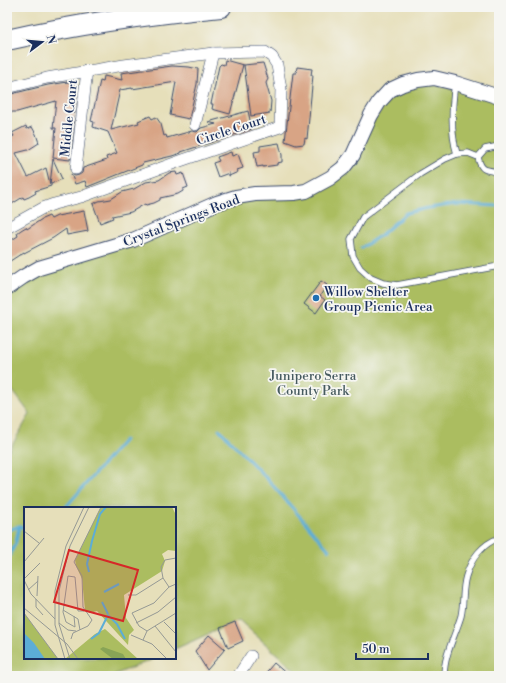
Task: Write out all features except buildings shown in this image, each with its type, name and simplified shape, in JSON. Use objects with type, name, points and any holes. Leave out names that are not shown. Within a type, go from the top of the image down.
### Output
[{"type":"highway","points":[[7,40],[109,20],[221,7]]},
{"type":"street","name":"Circle Court","points":[[7,88],[87,70],[213,53],[265,52],[272,57],[277,65],[281,89],[280,127],[81,197],[43,208],[7,228]]},
{"type":"street","points":[[195,125],[213,53]]},
{"type":"street","name":"Middle Court","points":[[76,169],[87,70]]},
{"type":"street","name":"Crystal Springs Road","points":[[7,288],[39,268],[133,240],[217,203],[236,197],[255,194],[294,193],[306,191],[330,178],[343,168],[353,155],[370,115],[379,102],[390,90],[403,84],[434,78],[499,96]]},
{"type":"street","points":[[242,676],[240,673],[250,656]]},
{"type":"lane","points":[[455,83],[452,104],[453,142],[457,154]]},
{"type":"lane","points":[[478,157],[485,149],[499,146]]},
{"type":"lane","points":[[478,157],[468,153],[457,154],[420,174],[363,217],[351,239],[353,256],[360,268],[371,278],[383,283],[397,285],[499,266]]},
{"type":"lane","points":[[478,157],[480,166],[484,169],[499,172]]},
{"type":"lane","points":[[444,676],[448,654],[461,615],[466,576],[474,557],[486,544],[499,538]]},
{"type":"green space","name":"Junipero Serra County Park","points":[[427,82],[499,100],[499,676],[301,676],[239,620],[176,649],[176,507],[24,507],[24,659],[154,659],[111,676],[7,676],[7,454],[30,414],[7,383],[7,299],[21,284],[46,271],[224,205],[322,187],[394,94]]},
{"type":"waterway","points":[[361,248],[381,235],[406,213],[458,204],[499,206]]},
{"type":"waterway","points":[[219,429],[269,481],[329,550]]},
{"type":"waterway","points":[[66,507],[124,440]]},
{"type":"waterway","points":[[19,526],[24,528]]},
{"type":"waterway","points":[[7,531],[19,526]]},
{"type":"waterway","points":[[7,562],[16,542],[19,526]]},
{"type":"place","name":"Willow Shelter Group Picnic Area","points":[[316,298]]}]
